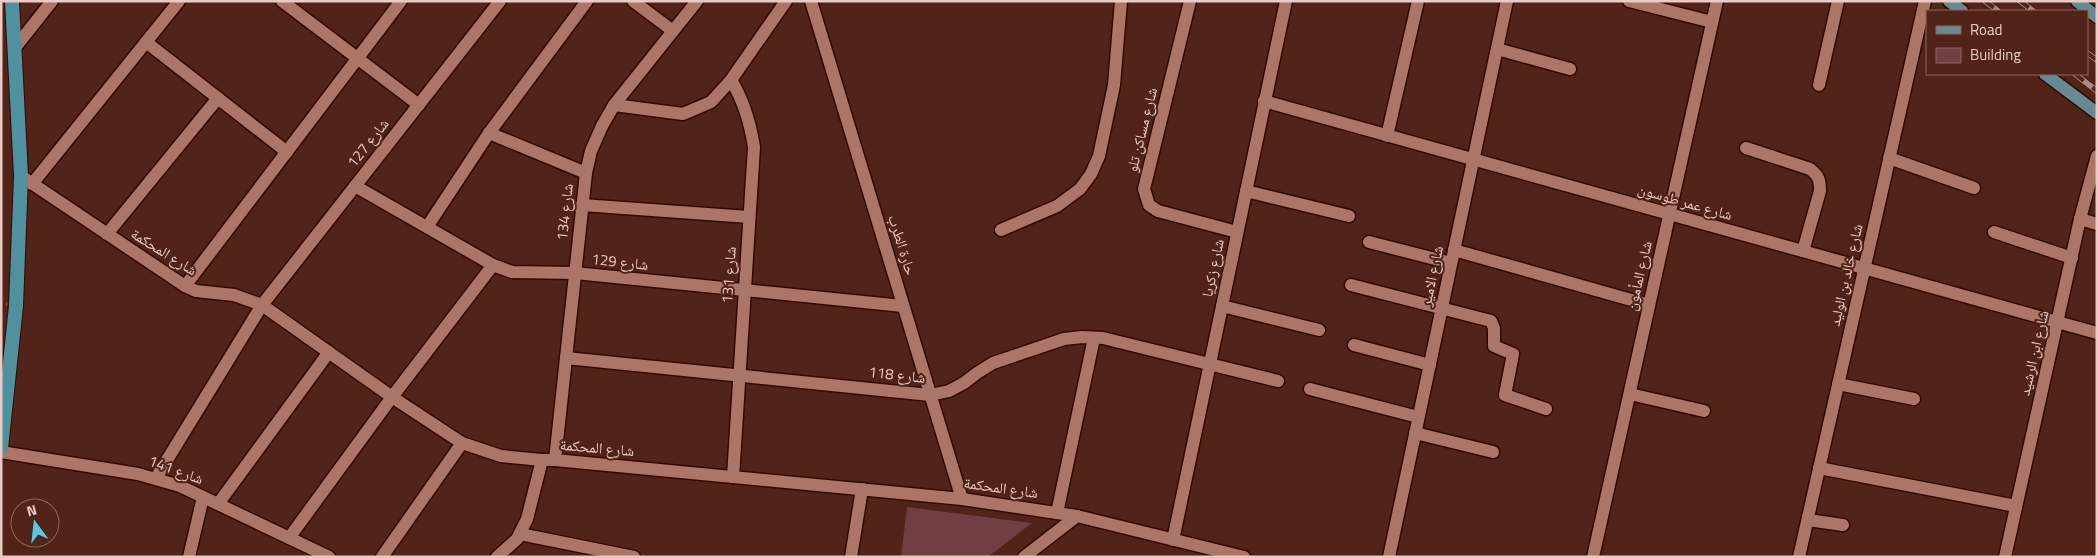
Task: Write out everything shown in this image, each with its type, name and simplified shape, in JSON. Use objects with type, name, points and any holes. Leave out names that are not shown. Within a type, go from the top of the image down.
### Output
[{"type":"highway","points":[[1,448],[16,306],[26,180],[14,49],[12,1]]},
{"type":"main road","points":[[1949,1],[1961,10]]},
{"type":"main road","points":[[2077,1],[2097,17]]},
{"type":"main road","points":[[2045,75],[2097,113]]},
{"type":"street","points":[[14,49],[52,1]]},
{"type":"street","points":[[26,180],[146,42],[178,1]]},
{"type":"street","points":[[282,1],[419,104]]},
{"type":"street","points":[[185,286],[400,1]]},
{"type":"street","name":"شارع 127","points":[[156,478],[262,305],[500,1]]},
{"type":"street","points":[[427,226],[489,133],[587,1]]},
{"type":"street","points":[[632,1],[674,31]]},
{"type":"street","name":"شارع 134","points":[[549,460],[566,358],[582,205],[591,151],[614,105],[697,1]]},
{"type":"street","points":[[614,105],[683,114],[711,102],[731,80],[786,1]]},
{"type":"street","name":"حارة الطرب","points":[[812,1],[962,499]]},
{"type":"street","points":[[1001,230],[1057,206],[1080,189],[1091,174],[1099,156],[1114,85],[1121,1]]},
{"type":"street","name":"شارع مساكن تلو","points":[[1190,1],[1144,189],[1145,196],[1149,205],[1158,211],[1237,232]]},
{"type":"street","name":"شارع زكريا","points":[[1173,540],[1286,1]]},
{"type":"street","points":[[1387,136],[1418,1]]},
{"type":"street","name":"شارع الامير","points":[[1389,557],[1507,1]]},
{"type":"street","points":[[1629,1],[1712,22]]},
{"type":"street","name":"شارع المأمون","points":[[1593,557],[1717,1]]},
{"type":"street","points":[[1819,85],[1838,1]]},
{"type":"street","name":"شارع خالد بن الوليد","points":[[1799,557],[1925,1]]},
{"type":"street","points":[[146,42],[287,152]]},
{"type":"street","points":[[1497,49],[1570,68]]},
{"type":"street","name":"شارع 131","points":[[731,80],[741,97],[750,124],[754,147],[733,477]]},
{"type":"street","points":[[107,234],[218,98]]},
{"type":"street","name":"شارع عمر طوسون","points":[[1264,102],[2097,333]]},
{"type":"street","points":[[489,133],[586,173]]},
{"type":"street","points":[[1746,148],[1810,169],[1817,174],[1820,181],[1820,191],[1803,251]]},
{"type":"street","name":"شارع ابن الرشيد","points":[[2005,557],[2080,219],[2097,156]]},
{"type":"street","points":[[1890,158],[1974,188]]},
{"type":"street","name":"شارع المحكمة","points":[[26,180],[185,286],[196,291],[234,294],[262,305],[392,397],[462,443],[501,456],[962,499],[1078,516],[1244,557]]},
{"type":"street","name":"شارع 129","points":[[355,186],[494,265],[512,272],[576,273],[903,306]]},
{"type":"street","points":[[1246,192],[1349,216]]},
{"type":"street","points":[[582,205],[749,217]]},
{"type":"street","points":[[2080,219],[2097,224]]},
{"type":"street","points":[[1994,232],[2072,258]]},
{"type":"street","points":[[1369,242],[1451,263]]},
{"type":"street","points":[[1454,250],[1650,305]]},
{"type":"street","points":[[289,538],[392,397],[494,265]]},
{"type":"street","points":[[1351,285],[1491,321],[1493,324],[1494,346],[1512,354],[1504,395],[1546,409]]},
{"type":"street","points":[[1222,306],[1318,330]]},
{"type":"street","points":[[1057,513],[1094,338]]},
{"type":"street","name":"شارع 118","points":[[566,358],[930,395],[949,391],[964,384],[993,363],[1064,339],[1103,338],[1278,381]]},
{"type":"street","points":[[1354,345],[1430,365]]},
{"type":"street","points":[[218,504],[329,352]]},
{"type":"street","points":[[1838,384],[1914,399]]},
{"type":"street","points":[[1310,389],[1418,417]]},
{"type":"street","points":[[1630,394],[1704,411]]},
{"type":"street","points":[[1415,433],[1493,452]]},
{"type":"street","points":[[382,557],[462,443]]},
{"type":"street","name":"شارع 141","points":[[1,452],[156,478],[180,486],[329,557]]},
{"type":"street","points":[[497,557],[520,534],[528,519],[549,460]]},
{"type":"street","points":[[1819,468],[2016,506]]},
{"type":"street","points":[[851,557],[862,489]]},
{"type":"street","points":[[189,557],[203,497]]},
{"type":"street","points":[[1024,557],[1078,516]]},
{"type":"street","points":[[1808,520],[1843,525]]},
{"type":"street","points":[[520,534],[615,555],[634,557]]},
{"type":"path","points":[[1,304],[23,305]]},
{"type":"building","points":[[907,507],[1032,523],[988,557],[901,557]]},
{"type":"railway","points":[[1985,1],[1997,10]]},
{"type":"railway","points":[[2020,1],[2032,10]]},
{"type":"railway","points":[[2088,54],[2097,60]]},
{"type":"railway","points":[[2076,75],[2097,91]]}]
